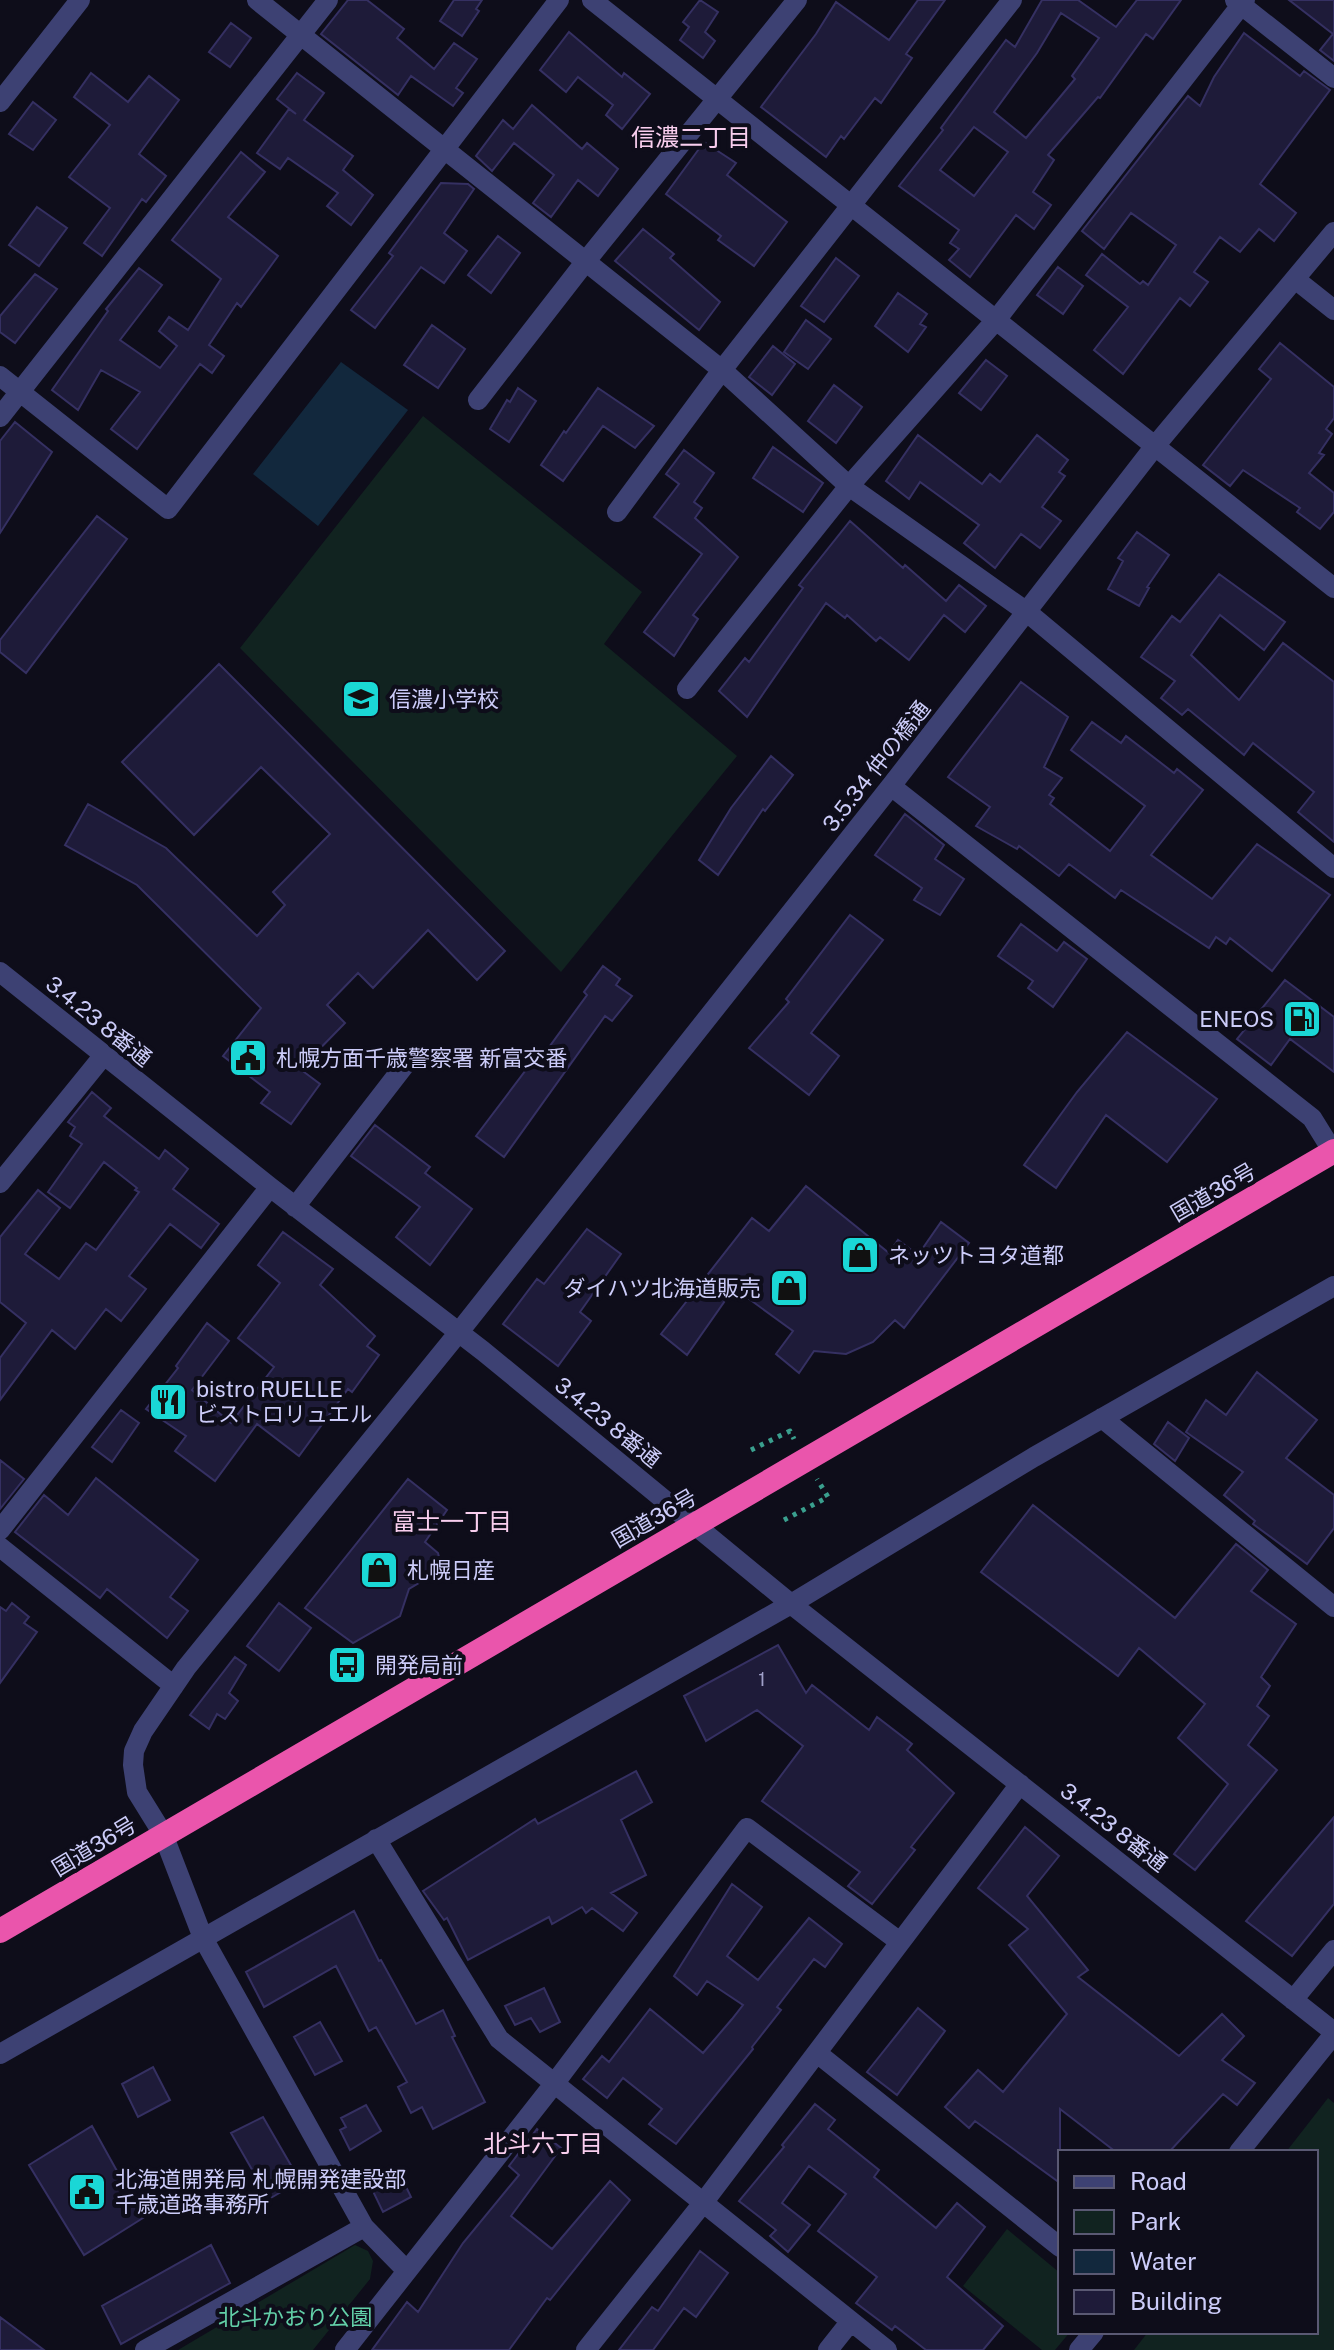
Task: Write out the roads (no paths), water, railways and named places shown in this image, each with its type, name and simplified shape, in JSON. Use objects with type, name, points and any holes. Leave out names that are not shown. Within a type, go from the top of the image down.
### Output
[{"type":"highway","name":"国道36号","points":[[0,1931],[1334,1152]]},
{"type":"street","points":[[0,102],[80,0]]},
{"type":"street","points":[[257,0],[722,370],[849,486],[1027,612],[1334,868]]},
{"type":"street","points":[[0,417],[328,0]]},
{"type":"street","points":[[0,376],[168,509],[559,0]]},
{"type":"street","points":[[592,0],[1334,588]]},
{"type":"street","points":[[478,400],[797,0]]},
{"type":"street","points":[[617,512],[722,370],[1012,0]]},
{"type":"street","points":[[687,689],[849,486],[996,320],[1241,2],[1334,78]]},
{"type":"street","name":"3.5.34 仲の橋通","points":[[407,2271],[364,2227],[203,1938],[163,1834],[137,1792],[134,1751],[143,1731],[174,1686],[891,786],[1155,446],[1334,232]]},
{"type":"street","points":[[1295,279],[1334,310]]},
{"type":"street","points":[[891,786],[1312,1118],[1334,1152]]},
{"type":"street","name":"3.4.23 8番通","points":[[0,972],[295,1207],[459,1332],[791,1604],[1334,2033]]},
{"type":"street","points":[[0,1183],[104,1055]]},
{"type":"street","points":[[295,1207],[411,1057]]},
{"type":"street","points":[[0,1530],[270,1187]]},
{"type":"street","points":[[0,2054],[791,1604],[1102,1418],[1334,1286]]},
{"type":"street","points":[[1102,1418],[1334,1607]]},
{"type":"street","points":[[0,1547],[174,1686]]},
{"type":"street","points":[[586,2350],[703,2203],[1020,1784]]},
{"type":"street","points":[[345,2350],[554,2084],[747,1828],[900,1942]]},
{"type":"street","points":[[376,1839],[499,2039],[887,2350]]},
{"type":"street","points":[[1293,2000],[1334,1950]]},
{"type":"street","points":[[1241,2150],[1334,2033]]},
{"type":"street","points":[[817,2053],[1058,2245]]},
{"type":"street","points":[[145,2350],[364,2227]]},
{"type":"street","points":[[828,2350],[851,2321]]},
{"type":"street","points":[[1079,2350],[1092,2334]]},
{"type":"water","points":[[341,362],[408,410],[318,526],[253,474]]},
{"type":"place","name":"信濃小学校","points":[[361,699]]},
{"type":"place","name":"ENEOS","points":[[1302,1019]]},
{"type":"place","name":"札幌方面千歳警察署 新富交番","points":[[248,1058]]},
{"type":"place","name":"ネッツトヨタ道都","points":[[860,1255]]},
{"type":"place","name":"ダイハツ北海道販売","points":[[789,1288]]},
{"type":"place","name":"bistro RUELLE ビストロリュエル","points":[[168,1402]]},
{"type":"place","name":"札幌日産","points":[[379,1570]]},
{"type":"place","name":"開発局前","points":[[347,1665]]},
{"type":"place","name":"北海道開発局 札幌開発建設部 千歳道路事務所","points":[[87,2192]]},
{"type":"district","name":"信濃二丁目","points":[[691,137]]},
{"type":"district","name":"富士一丁目","points":[[452,1521]]},
{"type":"district","name":"北斗六丁目","points":[[543,2143]]},
{"type":"park label","name":"北斗かおり公園","points":[[295,2317]]}]
